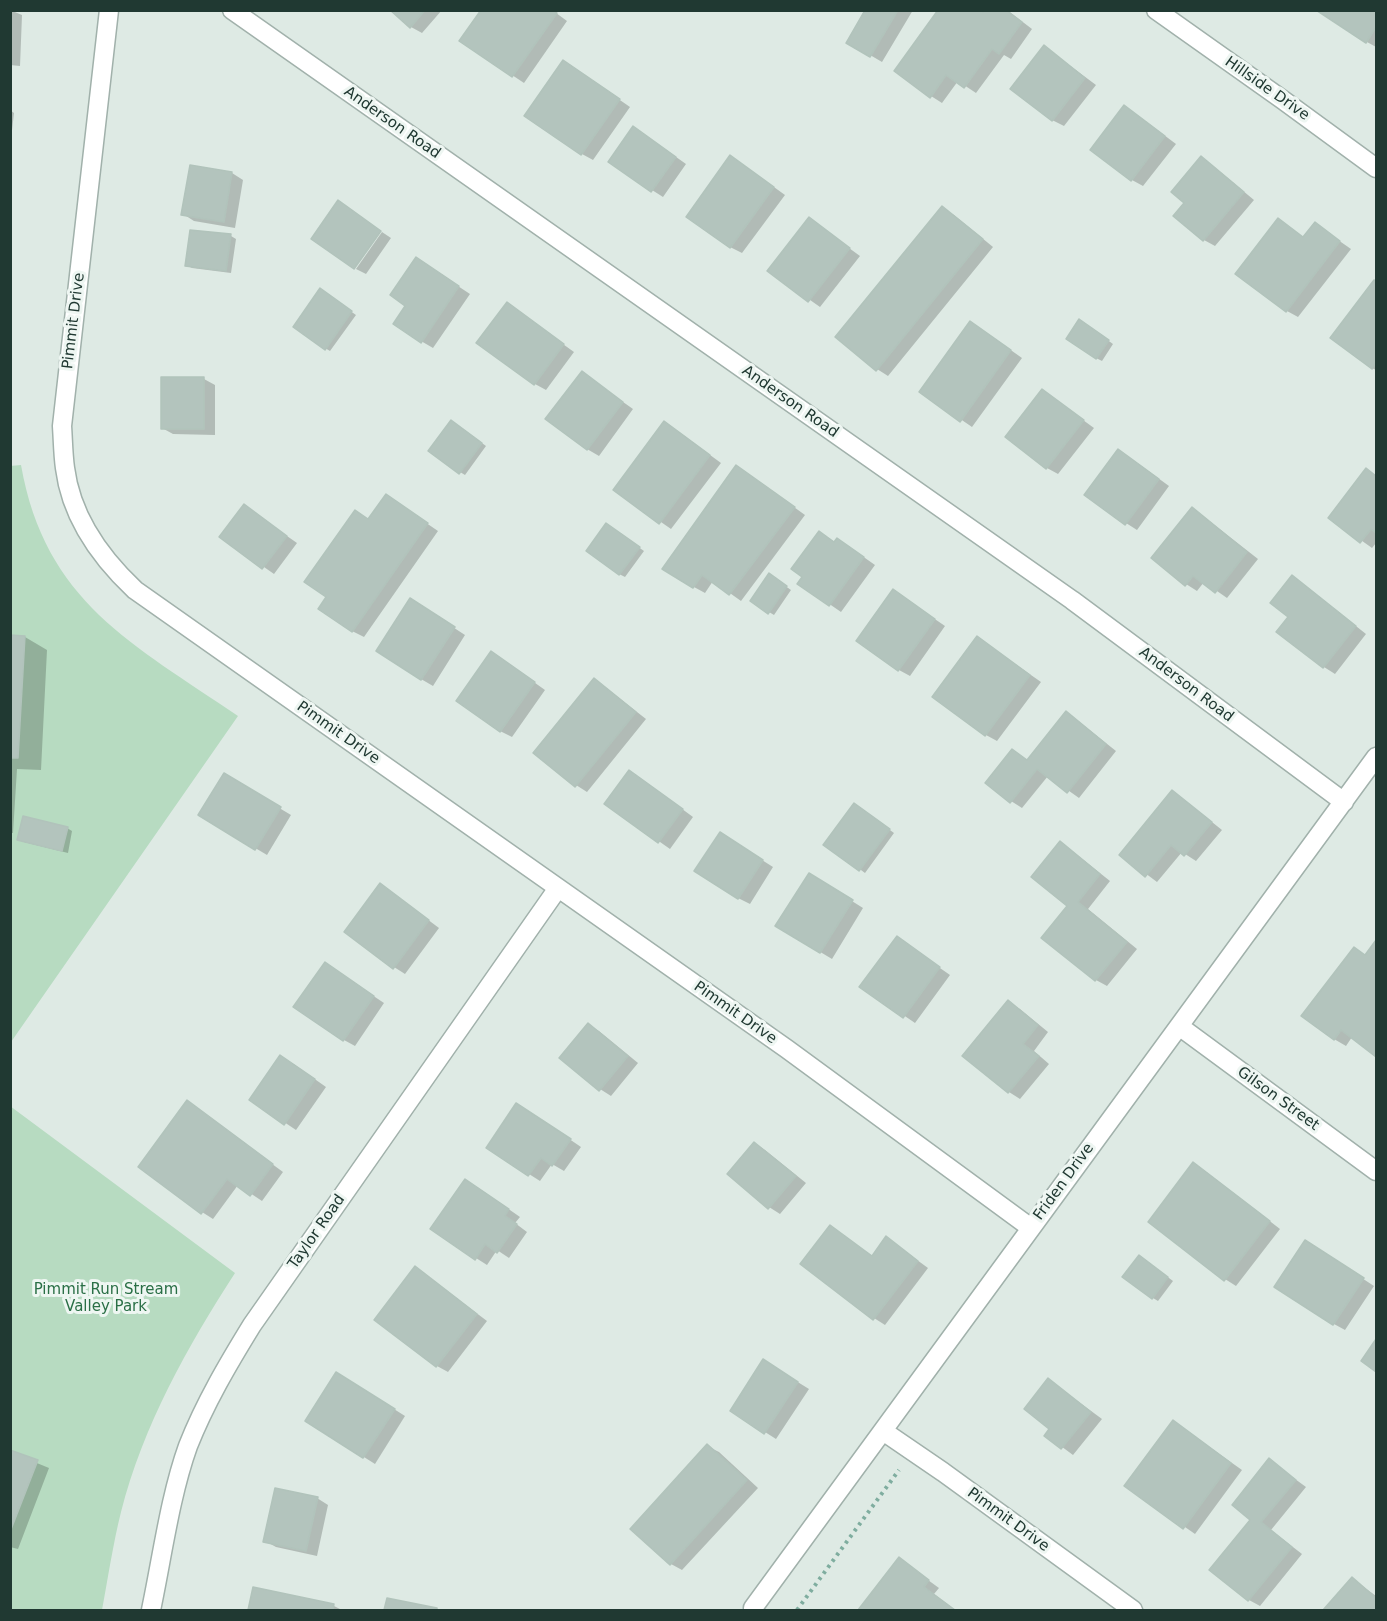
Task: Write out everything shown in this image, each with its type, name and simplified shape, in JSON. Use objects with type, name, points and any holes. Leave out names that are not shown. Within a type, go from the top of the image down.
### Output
[{"type":"street","name":"Pimmit Drive","points":[[109,10],[62,426],[65,469],[71,496],[90,536],[115,571],[135,590],[787,1049],[1031,1228]]},
{"type":"street","name":"Anderson Road","points":[[232,10],[1072,600],[1344,801]]},
{"type":"street","name":"Hillside Drive","points":[[1156,10],[1377,168]]},
{"type":"street","name":"Friden Drive","points":[[753,1608],[1377,757]]},
{"type":"street","name":"Taylor Road","points":[[151,1611],[173,1503],[188,1447],[218,1379],[252,1325],[558,888]]},
{"type":"street","name":"Gilson Street","points":[[1179,1026],[1377,1171]]},
{"type":"street","name":"Pimmit Drive","points":[[883,1431],[1133,1611]]},
{"type":"path","points":[[797,1611],[913,1451]]},
{"type":"green space","points":[[21,465],[33,512],[50,552],[73,586],[99,615],[130,641],[238,716],[11,1042],[10,466]]},
{"type":"green space","name":"Pimmit Run Stream Valley Park","points":[[10,1106],[235,1273],[184,1358],[141,1449],[121,1512],[102,1610],[11,1610]]},
{"type":"building","points":[[390,10],[425,10],[410,28]]},
{"type":"building","points":[[481,10],[553,10],[557,13],[512,77],[459,41]]},
{"type":"building","points":[[865,10],[898,10],[870,57],[846,43]]},
{"type":"building","points":[[938,10],[981,10],[983,12],[984,10],[1006,10],[1022,22],[999,54],[992,49],[964,88],[946,75],[930,98],[894,71]]},
{"type":"building","points":[[1316,10],[1376,10],[1376,27],[1366,43]]},
{"type":"building","points":[[1044,45],[1085,78],[1052,121],[1010,89]]},
{"type":"building","points":[[563,60],[620,99],[581,155],[524,116]]},
{"type":"building","points":[[1124,105],[1165,136],[1131,181],[1090,150]]},
{"type":"building","points":[[633,126],[676,157],[651,192],[608,162]]},
{"type":"building","points":[[730,155],[774,187],[730,248],[686,217]]},
{"type":"building","points":[[1201,156],[1244,192],[1203,241],[1173,216],[1184,203],[1171,192]]},
{"type":"building","points":[[190,165],[232,172],[224,222],[181,215]]},
{"type":"building","points":[[338,200],[381,231],[354,269],[311,239]]},
{"type":"building","points":[[942,206],[983,239],[876,371],[835,337]]},
{"type":"building","points":[[809,217],[850,248],[808,302],[767,271]]},
{"type":"building","points":[[1278,218],[1303,237],[1315,222],[1340,241],[1286,312],[1235,274]]},
{"type":"building","points":[[190,230],[231,234],[226,271],[185,266]]},
{"type":"building","points":[[416,257],[459,286],[421,343],[393,324],[405,306],[390,295]]},
{"type":"building","points":[[1374,280],[1376,281],[1376,363],[1372,369],[1330,338]]},
{"type":"building","points":[[320,288],[352,311],[325,350],[293,327]]},
{"type":"building","points":[[507,302],[564,344],[534,385],[476,343]]},
{"type":"building","points":[[1079,319],[1109,340],[1096,359],[1066,339]]},
{"type":"building","points":[[970,321],[1011,350],[960,422],[919,392]]},
{"type":"building","points":[[582,371],[623,402],[587,450],[545,419]]},
{"type":"building","points":[[161,377],[204,377],[204,429],[161,429]]},
{"type":"building","points":[[1042,389],[1084,420],[1046,469],[1005,437]]},
{"type":"building","points":[[451,420],[482,443],[459,474],[428,451]]},
{"type":"building","points":[[664,421],[710,455],[659,524],[613,490]]},
{"type":"building","points":[[1118,449],[1159,479],[1125,525],[1084,495]]},
{"type":"building","points":[[736,465],[795,507],[729,595],[702,575],[693,588],[662,569]]},
{"type":"building","points":[[1366,468],[1376,476],[1376,533],[1371,529],[1360,543],[1328,518]]},
{"type":"building","points":[[386,494],[428,523],[352,632],[318,609],[326,597],[304,582],[355,510],[368,519]]},
{"type":"building","points":[[244,504],[287,536],[262,569],[219,537]]},
{"type":"building","points":[[1192,507],[1247,552],[1215,593],[1193,576],[1185,586],[1151,558]]},
{"type":"building","points":[[606,523],[640,547],[619,575],[586,551]]},
{"type":"building","points":[[819,531],[834,542],[837,538],[864,557],[829,606],[797,584],[802,577],[791,569]]},
{"type":"building","points":[[769,573],[787,586],[768,614],[750,601]]},
{"type":"building","points":[[1292,575],[1356,626],[1323,668],[1276,632],[1288,617],[1270,603]]},
{"type":"building","points":[[893,589],[935,619],[898,671],[856,641]]},
{"type":"building","points":[[410,598],[455,627],[421,680],[376,651]]},
{"type":"building","points":[[10,635],[25,636],[18,758],[10,758]]},
{"type":"building","points":[[977,636],[1030,675],[985,736],[932,697]]},
{"type":"building","points":[[491,651],[535,682],[500,732],[456,701]]},
{"type":"building","points":[[594,678],[636,712],[575,787],[533,753]]},
{"type":"building","points":[[1066,711],[1106,744],[1067,793],[1037,769],[1010,803],[985,783],[1012,749],[1027,760]]},
{"type":"building","points":[[629,770],[683,809],[658,843],[604,804]]},
{"type":"building","points":[[224,773],[281,807],[255,850],[198,815]]},
{"type":"building","points":[[1172,790],[1212,822],[1184,856],[1171,845],[1145,877],[1119,855]]},
{"type":"building","points":[[854,803],[890,829],[859,871],[823,845]]},
{"type":"building","points":[[23,816],[68,827],[62,851],[17,840]]},
{"type":"building","points":[[720,832],[763,860],[738,899],[694,871]]},
{"type":"building","points":[[1060,841],[1100,874],[1078,902],[1127,942],[1095,981],[1041,938],[1067,906],[1031,877]]},
{"type":"building","points":[[809,873],[853,900],[820,953],[775,926]]},
{"type":"building","points":[[380,883],[429,920],[393,969],[344,932]]},
{"type":"building","points":[[897,936],[940,967],[903,1018],[859,987]]},
{"type":"building","points":[[1376,940],[1376,1057],[1341,1030],[1334,1040],[1301,1016],[1354,947],[1365,955]]},
{"type":"building","points":[[325,962],[374,996],[343,1041],[293,1007]]},
{"type":"building","points":[[1008,1000],[1038,1025],[1023,1044],[1039,1056],[1008,1093],[962,1056]]},
{"type":"building","points":[[588,1023],[628,1056],[599,1091],[559,1058]]},
{"type":"building","points":[[280,1055],[315,1079],[284,1125],[249,1100]]},
{"type":"building","points":[[187,1100],[273,1164],[250,1196],[227,1179],[201,1214],[138,1167]]},
{"type":"building","points":[[516,1103],[571,1139],[552,1166],[541,1158],[528,1176],[486,1148]]},
{"type":"building","points":[[754,1142],[796,1176],[768,1209],[727,1174]]},
{"type":"building","points":[[1193,1162],[1270,1221],[1224,1281],[1148,1222]]},
{"type":"building","points":[[465,1179],[509,1209],[505,1216],[517,1224],[497,1253],[485,1244],[475,1260],[430,1229]]},
{"type":"building","points":[[830,1225],[872,1256],[886,1236],[918,1261],[873,1320],[800,1264]]},
{"type":"building","points":[[1305,1240],[1364,1278],[1333,1325],[1274,1287]]},
{"type":"building","points":[[1139,1255],[1168,1277],[1152,1299],[1122,1277]]},
{"type":"building","points":[[415,1266],[477,1314],[436,1367],[374,1320]]},
{"type":"building","points":[[1376,1339],[1376,1372],[1361,1361]]},
{"type":"building","points":[[763,1359],[798,1382],[764,1434],[730,1411]]},
{"type":"building","points":[[336,1372],[395,1409],[363,1458],[305,1421]]},
{"type":"building","points":[[1048,1378],[1091,1412],[1061,1449],[1044,1436],[1049,1429],[1024,1409]]},
{"type":"building","points":[[1173,1420],[1231,1463],[1183,1529],[1124,1486]]},
{"type":"building","points":[[707,1444],[747,1480],[670,1565],[630,1529]]},
{"type":"building","points":[[10,1450],[38,1460],[10,1532]]},
{"type":"building","points":[[1269,1458],[1296,1480],[1261,1522],[1292,1547],[1248,1601],[1209,1570],[1250,1520],[1232,1505]]},
{"type":"building","points":[[275,1488],[318,1497],[306,1551],[263,1542]]},
{"type":"building","points":[[899,1557],[929,1580],[924,1587],[955,1610],[858,1610]]},
{"type":"building","points":[[1352,1577],[1376,1598],[1376,1610],[1323,1610]]},
{"type":"building","points":[[253,1587],[334,1604],[333,1610],[248,1610]]},
{"type":"building","points":[[387,1598],[437,1608],[437,1610],[384,1610]]}]
